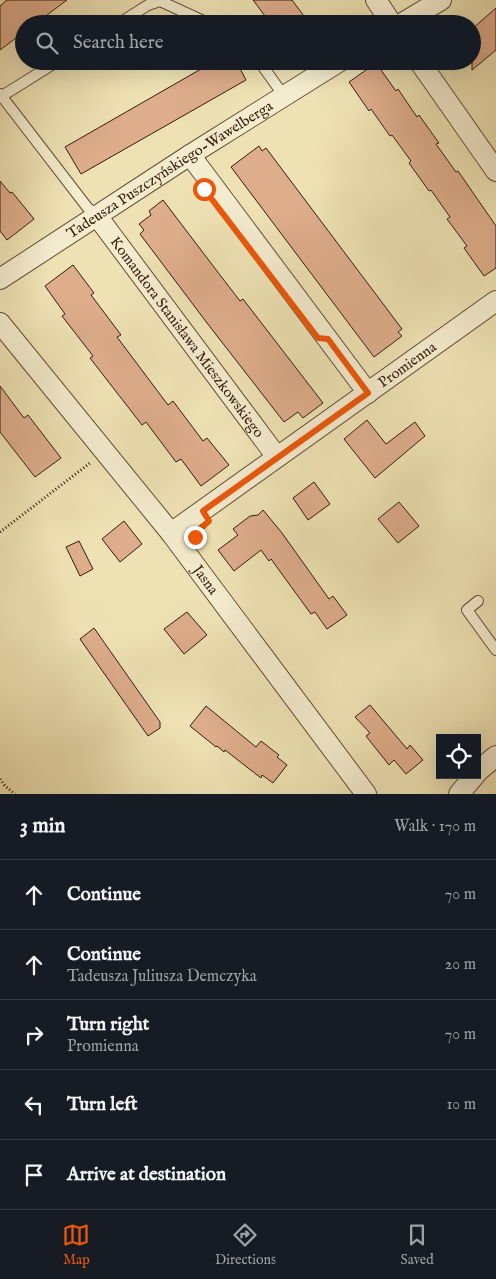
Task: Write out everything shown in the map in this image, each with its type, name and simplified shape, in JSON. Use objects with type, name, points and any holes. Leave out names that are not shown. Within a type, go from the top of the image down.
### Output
[{"type":"street","points":[[376,0],[386,15]]},
{"type":"street","points":[[416,15],[441,0]]},
{"type":"street","name":"Tadeusza Puszczyńskiego-Wawelberga","points":[[0,279],[190,155],[326,70]]},
{"type":"street","points":[[425,70],[496,171]]},
{"type":"street","points":[[190,155],[368,393]]},
{"type":"street","name":"Komandora Stanisława Mieszkowskiego","points":[[97,216],[277,457]]},
{"type":"street","name":"Promienna","points":[[171,533],[496,301]]},
{"type":"street","name":"Jasna","points":[[0,323],[171,533],[366,794]]},
{"type":"street","points":[[481,770],[496,756]]},
{"type":"street","points":[[459,794],[472,779]]},
{"type":"lane","points":[[172,0],[180,10]]},
{"type":"lane","points":[[132,15],[148,5],[160,1],[191,15]]},
{"type":"lane","points":[[43,70],[1,95],[81,199],[97,216]]},
{"type":"lane","points":[[265,70],[284,96]]},
{"type":"lane","points":[[478,601],[467,610],[496,650]]},
{"type":"path","points":[[0,532],[105,452]]},
{"type":"path","points":[[0,779],[15,794]]},
{"type":"building","points":[[7,0],[67,0],[47,15],[15,15],[15,39],[0,50],[0,6]]},
{"type":"building","points":[[253,0],[292,0],[303,15],[264,15]]},
{"type":"building","points":[[496,8],[496,50],[481,62],[481,21]]},
{"type":"building","points":[[199,70],[241,70],[246,80],[81,174],[65,147]]},
{"type":"building","points":[[366,70],[381,70],[396,91],[398,89],[417,117],[419,115],[439,143],[436,144],[456,172],[458,171],[496,226],[496,268],[484,276],[464,248],[467,246],[447,219],[450,217],[409,163],[411,161],[392,135],[390,136],[371,109],[369,111],[349,82]]},
{"type":"building","points":[[259,146],[262,151],[266,148],[402,329],[398,332],[402,336],[374,357],[231,167]]},
{"type":"building","points":[[0,181],[10,193],[12,192],[34,219],[7,240],[0,231]]},
{"type":"building","points":[[163,200],[240,301],[243,299],[323,403],[303,418],[298,412],[284,422],[140,234],[144,230],[139,224],[151,215],[149,211]]},
{"type":"building","points":[[73,265],[94,293],[91,295],[121,335],[117,337],[168,405],[173,401],[203,441],[207,438],[229,465],[201,486],[181,459],[176,462],[146,422],[142,425],[90,358],[93,356],[62,316],[65,314],[45,286]]},
{"type":"building","points":[[0,386],[24,418],[28,415],[61,458],[35,477],[0,432]]},
{"type":"building","points":[[367,420],[386,444],[415,422],[425,436],[375,478],[344,439]]},
{"type":"building","points":[[314,482],[330,504],[308,520],[293,498]]},
{"type":"building","points":[[399,502],[419,526],[398,543],[378,519]]},
{"type":"building","points":[[263,510],[282,533],[329,599],[333,596],[347,615],[327,629],[315,612],[311,614],[271,559],[269,561],[261,550],[234,571],[218,550],[238,535],[233,529],[250,516],[258,515]]},
{"type":"building","points":[[124,521],[142,544],[120,562],[102,539]]},
{"type":"building","points":[[79,541],[93,569],[80,576],[66,547]]},
{"type":"building","points":[[187,612],[207,635],[184,654],[164,629]]},
{"type":"building","points":[[94,628],[160,722],[160,728],[148,736],[80,639]]},
{"type":"building","points":[[370,705],[407,749],[410,745],[423,760],[406,774],[394,760],[389,765],[366,736],[370,733],[355,717]]},
{"type":"building","points":[[206,706],[256,747],[261,741],[279,755],[277,757],[287,765],[273,783],[262,775],[261,778],[225,750],[224,752],[216,747],[190,726]]},
{"type":"route","points":[[195,537],[198,531],[209,521],[203,511],[368,393],[328,339],[318,338],[204,189]]}]
